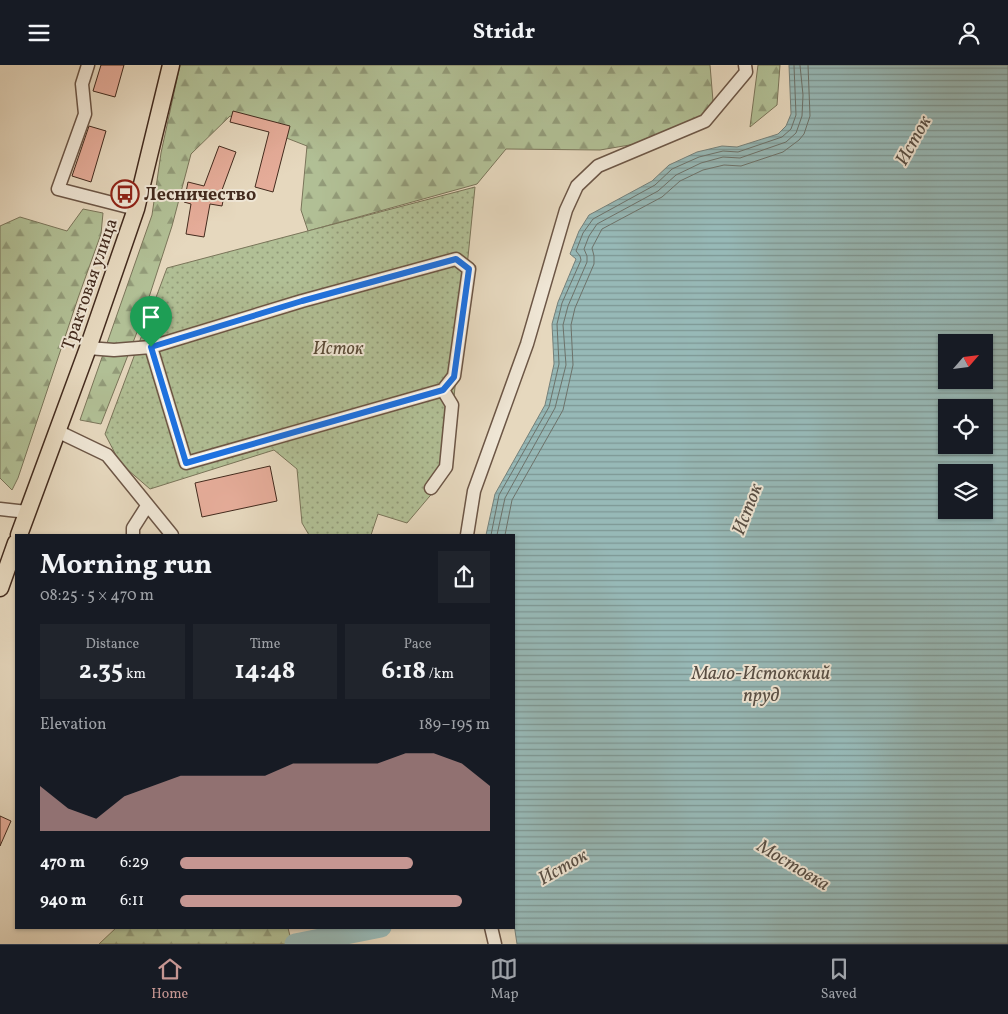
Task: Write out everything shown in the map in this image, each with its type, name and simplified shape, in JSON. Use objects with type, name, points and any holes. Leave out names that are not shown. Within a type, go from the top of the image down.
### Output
[{"type":"main road","name":"Трактовая улица","points":[[19,534],[88,348],[136,209],[171,65]]},
{"type":"main road","points":[[0,588],[15,546]]},
{"type":"lane","points":[[88,65],[82,84],[85,114],[58,189],[136,209]]},
{"type":"lane","points":[[467,534],[474,491],[527,344],[566,210],[577,186],[598,167],[705,121],[746,72],[745,65]]},
{"type":"lane","points":[[88,348],[114,350],[151,347],[302,301],[456,259],[469,269],[454,377],[443,390],[186,463],[151,347]]},
{"type":"lane","points":[[430,488],[446,467],[452,405],[443,390]]},
{"type":"lane","points":[[57,431],[107,455],[171,534]]},
{"type":"lane","points":[[133,534],[133,528],[147,506]]},
{"type":"lane","points":[[0,509],[27,512]]},
{"type":"lane","points":[[491,929],[495,944]]},
{"type":"green space","points":[[180,65],[710,65],[714,113],[665,139],[600,150],[506,149],[477,184],[308,231],[301,210],[307,146],[230,116],[191,154],[172,226],[141,322],[101,424],[80,420],[152,215],[161,153]]},
{"type":"green space","points":[[758,65],[780,65],[777,105],[750,127]]},
{"type":"green space","name":"Исток","points":[[475,187],[446,477],[407,523],[378,514],[371,534],[308,534],[302,523],[297,469],[274,450],[150,489],[120,463],[105,434],[167,268]]},
{"type":"green space","points":[[83,209],[103,213],[101,234],[18,478],[12,490],[0,478],[0,226],[20,217],[67,231]]},
{"type":"green space","points":[[115,929],[288,929],[292,944],[99,944]]},
{"type":"water","name":"Мало-Истокский пруд","points":[[789,65],[1008,65],[1008,944],[517,944],[515,929],[515,534],[486,534],[495,494],[545,405],[554,364],[552,324],[558,302],[576,259],[570,254],[579,231],[589,215],[652,181],[669,165],[697,152],[722,146],[737,147],[778,134],[786,126],[791,114]]},
{"type":"building","points":[[101,65],[124,65],[115,97],[93,91]]},
{"type":"building","points":[[233,111],[290,126],[273,192],[255,187],[269,132],[230,122]]},
{"type":"building","points":[[89,126],[106,131],[91,182],[72,176]]},
{"type":"building","points":[[219,146],[236,152],[222,190],[225,191],[222,206],[210,204],[204,237],[186,234],[191,204],[184,202],[188,182],[204,186]]},
{"type":"building","points":[[270,466],[277,501],[202,517],[195,483]]},
{"type":"building","points":[[0,816],[11,821],[0,846]]},
{"type":"waterway","name":"Исток","points":[[295,944],[371,929]]},
{"type":"place","name":"Лесничество","points":[[125,194]]},
{"type":"route","points":[[456,259],[469,269],[454,377],[443,390],[186,463],[151,347],[302,301],[456,259]]},
{"type":"water label","name":"Мостовка","points":[[794,864]]}]
